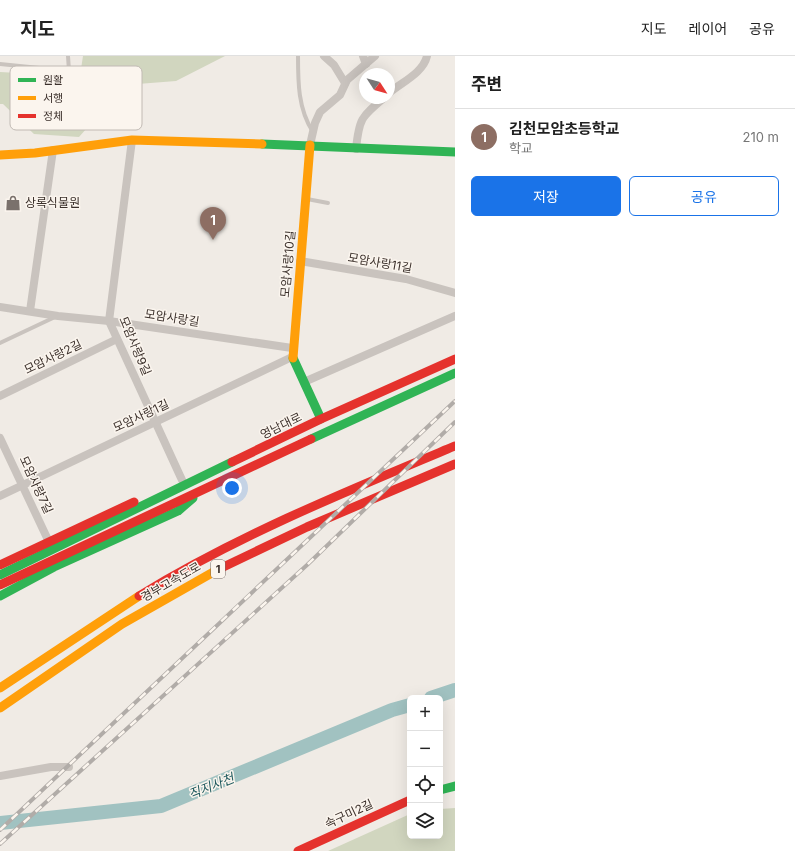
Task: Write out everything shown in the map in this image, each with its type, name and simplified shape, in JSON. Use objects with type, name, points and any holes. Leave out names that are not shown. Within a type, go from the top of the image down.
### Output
[{"type":"main road","points":[[0,155],[35,153],[132,140],[310,145],[356,149],[455,152]]},
{"type":"main road","name":"모암사랑10길","points":[[292,353],[310,145]]},
{"type":"main road","points":[[292,353],[321,419]]},
{"type":"main road","name":"영남대로","points":[[121,522],[201,478],[321,419],[455,359]]},
{"type":"main road","name":"영남대로","points":[[121,522],[203,489],[455,373]]},
{"type":"main road","name":"경부고속도로","points":[[0,688],[113,611],[162,581],[221,549],[287,516],[455,446]]},
{"type":"main road","name":"경부고속도로","points":[[0,708],[118,627],[206,576],[313,524],[455,464]]},
{"type":"main road","points":[[0,565],[182,480],[201,478]]},
{"type":"main road","points":[[0,596],[54,567],[178,511],[203,489]]},
{"type":"main road","points":[[0,575],[121,522]]},
{"type":"main road","points":[[0,585],[121,522]]},
{"type":"main road","points":[[443,789],[455,786]]},
{"type":"main road","name":"속구미2길","points":[[298,851],[407,801]]},
{"type":"street","points":[[324,56],[334,65],[345,83]]},
{"type":"street","points":[[363,56],[366,64]]},
{"type":"street","points":[[310,145],[320,112],[340,95],[345,83],[375,56]]},
{"type":"street","points":[[395,89],[421,70],[427,56]]},
{"type":"street","points":[[356,149],[359,125],[365,114],[377,104]]},
{"type":"street","name":"모암사랑9길","points":[[132,140],[109,321],[182,480]]},
{"type":"street","points":[[30,311],[53,150]]},
{"type":"street","name":"모암사랑11길","points":[[300,262],[406,279],[455,293]]},
{"type":"street","name":"모암사랑길","points":[[0,307],[58,316],[109,321],[292,353]]},
{"type":"street","points":[[304,382],[455,316]]},
{"type":"street","name":"모암사랑2길","points":[[0,396],[117,339]]},
{"type":"street","name":"모암사랑1길","points":[[0,496],[155,422],[292,353]]},
{"type":"street","name":"모암사랑7길","points":[[0,438],[49,542]]},
{"type":"street","points":[[0,776],[51,767],[70,767]]},
{"type":"lane","points":[[68,56],[69,66]]},
{"type":"lane","points":[[298,56],[298,83],[303,114],[313,132]]},
{"type":"lane","points":[[0,64],[20,66]]},
{"type":"lane","points":[[306,198],[328,203]]},
{"type":"lane","points":[[0,343],[58,316]]},
{"type":"green space","points":[[83,56],[225,56],[176,81],[142,84],[142,66],[81,66]]},
{"type":"green space","points":[[0,72],[10,73],[10,111],[3,104],[0,104]]},
{"type":"green space","points":[[30,130],[85,130],[79,137],[34,134]]},
{"type":"green space","points":[[455,808],[455,851],[328,851],[407,815],[407,839],[443,839],[443,809]]},
{"type":"waterway","name":"직지사천","points":[[440,695],[455,690]]},
{"type":"waterway","name":"직지사천","points":[[0,823],[161,806],[392,710],[407,706]]},
{"type":"railway","points":[[0,830],[455,401]]},
{"type":"railway","points":[[0,844],[307,565],[455,422]]},
{"type":"traffic: fast","points":[[262,144],[455,152]]},
{"type":"traffic: fast","points":[[293,358],[321,419]]},
{"type":"traffic: fast","points":[[311,439],[455,373]]},
{"type":"traffic: fast","points":[[0,575],[232,462]]},
{"type":"traffic: fast","points":[[0,596],[54,567],[178,511],[193,498]]},
{"type":"traffic: fast","points":[[443,789],[455,786]]},
{"type":"traffic: slow","points":[[0,155],[35,153],[132,140],[262,144]]},
{"type":"traffic: slow","points":[[293,358],[310,145]]},
{"type":"traffic: slow","points":[[0,708],[122,624],[217,570]]},
{"type":"traffic: slow","points":[[0,688],[139,596]]},
{"type":"traffic: jam","points":[[232,462],[321,419],[455,359]]},
{"type":"traffic: jam","points":[[0,585],[311,439]]},
{"type":"traffic: jam","points":[[139,596],[215,553],[294,515],[455,446]]},
{"type":"traffic: jam","points":[[217,570],[307,527],[455,464]]},
{"type":"traffic: jam","points":[[0,565],[134,502]]},
{"type":"traffic: jam","points":[[298,851],[407,801]]},
{"type":"place","name":"상록식물원","points":[[13,203]]},
{"type":"place","name":"김천모암초등학교","points":[[213,240]]}]
